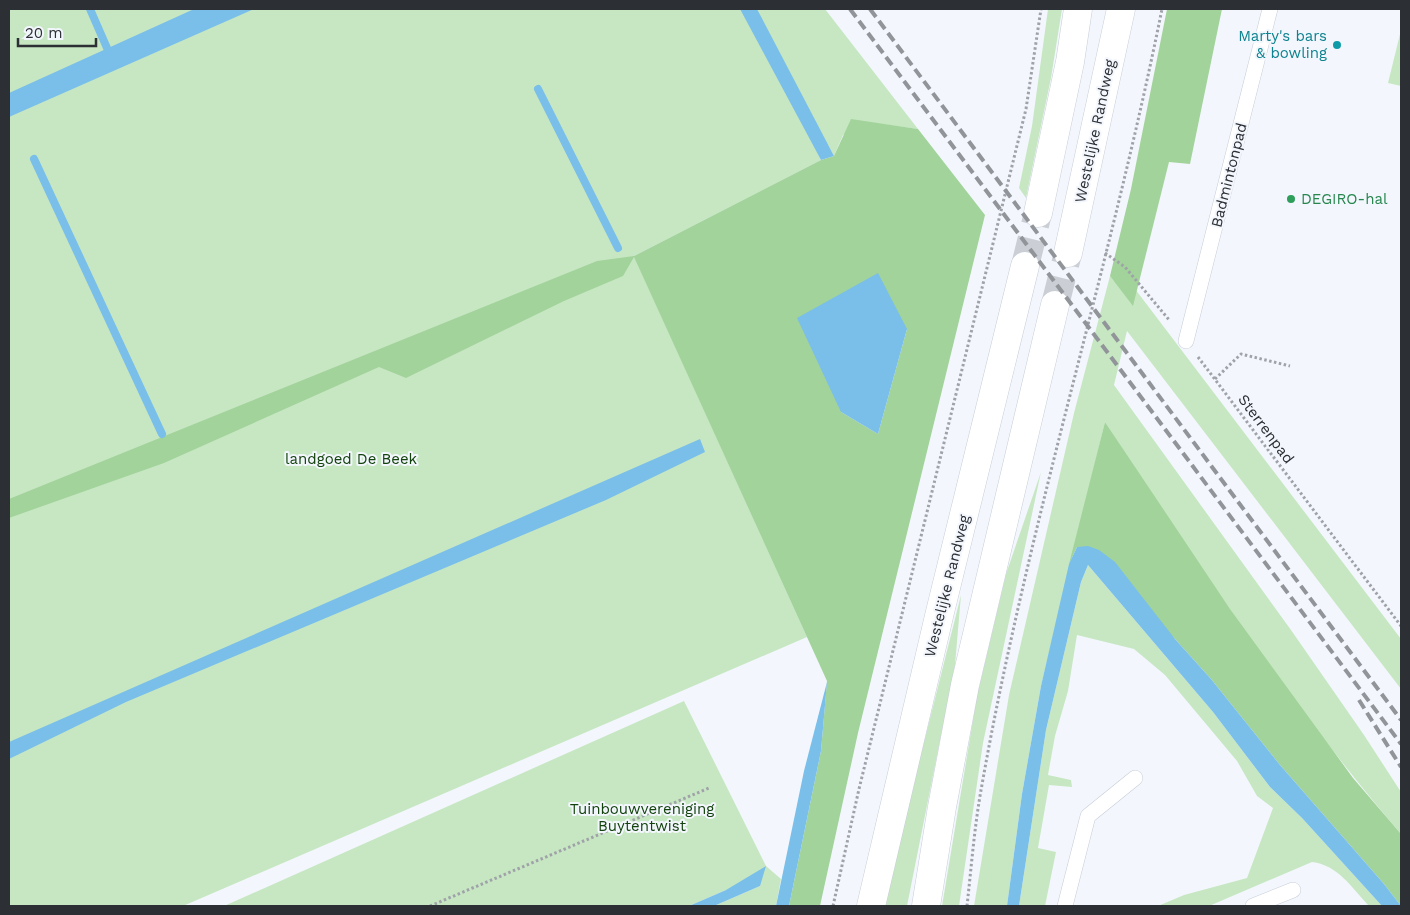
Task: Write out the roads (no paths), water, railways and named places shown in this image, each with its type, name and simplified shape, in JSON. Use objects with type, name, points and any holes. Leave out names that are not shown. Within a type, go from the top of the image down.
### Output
[{"type":"main road","points":[[1038,213],[1070,62],[1078,9]]},
{"type":"main road","name":"Westelijke Randweg","points":[[1068,253],[1121,9]]},
{"type":"main road","name":"Westelijke Randweg","points":[[870,906],[1025,266]]},
{"type":"main road","points":[[926,906],[965,685],[1055,305]]},
{"type":"lane","name":"Badmintonpad","points":[[1186,341],[1270,9]]},
{"type":"lane","points":[[1065,906],[1088,816],[1135,778]]},
{"type":"lane","points":[[1253,906],[1293,890]]},
{"type":"water","points":[[194,9],[254,9],[9,117],[9,93]]},
{"type":"water","points":[[740,9],[757,9],[834,156],[821,160]]},
{"type":"water","points":[[878,273],[907,329],[878,434],[841,412],[797,318]]},
{"type":"water","points":[[700,439],[705,452],[606,500],[126,702],[9,759],[9,742]]},
{"type":"water","points":[[1088,546],[1099,550],[1115,562],[1175,639],[1211,679],[1280,765],[1401,906],[1382,906],[1302,818],[1270,787],[1213,712],[1088,565],[1081,582],[1046,730],[1019,906],[1007,906],[1022,794],[1041,686],[1069,564],[1077,547]]},
{"type":"water","points":[[827,682],[821,751],[789,906],[776,906],[804,771]]},
{"type":"water","points":[[766,866],[760,886],[714,906],[689,906],[726,890]]},
{"type":"waterway","points":[[90,9],[107,48]]},
{"type":"waterway","points":[[538,89],[618,248]]},
{"type":"waterway","points":[[34,159],[162,434]]},
{"type":"tunnel","points":[[1025,266],[1038,213]]},
{"type":"tunnel","points":[[1055,305],[1068,253]]},
{"type":"railway","points":[[850,9],[1401,744]]},
{"type":"railway","points":[[870,9],[1401,720]]},
{"type":"railway","points":[[1359,700],[1401,767]]},
{"type":"place","name":"Marty's bars & bowling","points":[[1337,45]]},
{"type":"place","name":"DEGIRO-hal","points":[[1291,199]]},
{"type":"park label","name":"landgoed De Beek","points":[[351,459]]},
{"type":"park label","name":"Tuinbouwvereniging Buytentwist","points":[[642,818]]}]
